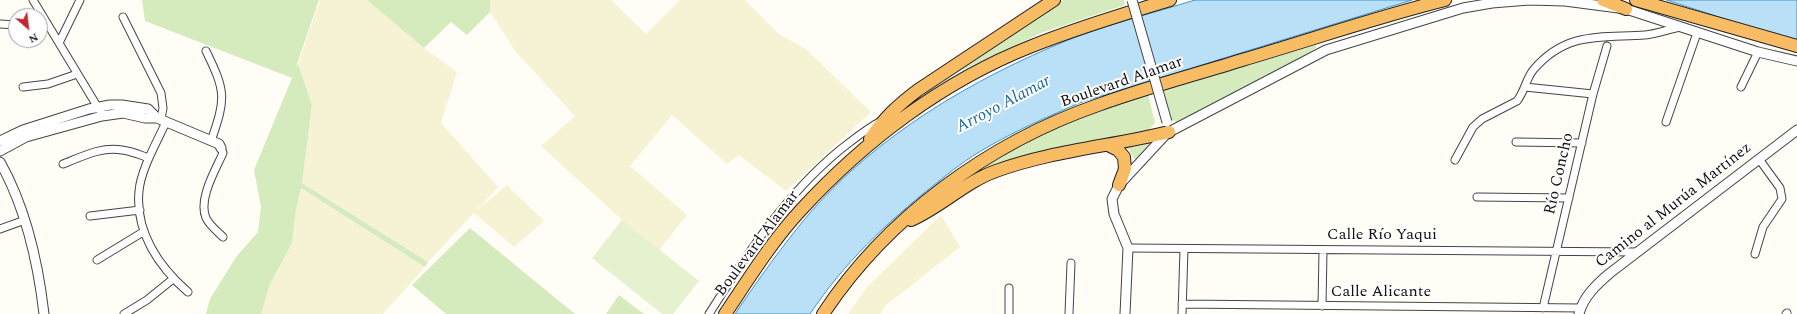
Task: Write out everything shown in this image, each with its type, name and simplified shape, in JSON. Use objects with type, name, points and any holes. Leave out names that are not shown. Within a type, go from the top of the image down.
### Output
[{"type":"highway","points":[[863,149],[883,120],[898,105],[918,90],[1054,0]]},
{"type":"highway","name":"Boulevard Alamar","points":[[725,314],[760,263],[799,213],[863,149],[915,110],[984,69],[1031,46],[1170,0]]},
{"type":"highway","name":"Boulevard Alamar","points":[[823,314],[857,269],[897,226],[941,190],[976,165],[1016,141],[1090,108],[1364,23],[1445,0]]},
{"type":"highway","points":[[1603,0],[1626,9]]},
{"type":"highway","points":[[1636,0],[1797,46]]},
{"type":"highway","points":[[897,226],[928,212],[967,186],[994,171],[1022,162],[1108,146],[1168,127]]},
{"type":"highway","points":[[1108,146],[1118,150],[1124,157],[1126,163],[1119,185]]},
{"type":"street","points":[[33,0],[100,111]]},
{"type":"street","points":[[59,43],[80,0]]},
{"type":"street","points":[[1132,0],[1168,127]]},
{"type":"street","points":[[1125,314],[1128,248],[1112,207],[1112,199],[1119,185],[1168,127],[1326,50],[1463,8],[1492,3],[1529,0],[1565,1],[1626,9],[1797,66]]},
{"type":"street","points":[[123,17],[161,93],[163,108],[161,120],[139,191],[140,210],[144,232],[162,265],[173,279],[188,292]]},
{"type":"street","points":[[1455,160],[1474,127],[1482,119],[1517,101],[1528,78],[1538,64],[1557,48],[1567,43],[1610,35],[1646,35],[1682,27]]},
{"type":"street","points":[[1666,122],[1697,33]]},
{"type":"street","name":"Río Concho","points":[[1543,308],[1593,94],[1607,46]]},
{"type":"street","points":[[206,51],[218,76],[222,89],[222,110],[211,141]]},
{"type":"street","points":[[1758,52],[1797,61]]},
{"type":"street","points":[[1740,87],[1758,52]]},
{"type":"street","points":[[23,87],[48,84],[77,74]]},
{"type":"street","points":[[1525,87],[1593,94]]},
{"type":"street","points":[[0,151],[26,137],[55,125],[100,111],[122,105],[148,109],[161,120],[219,144],[222,153],[204,200],[203,209],[210,225],[223,237]]},
{"type":"street","points":[[709,314],[751,248],[791,197],[826,161],[859,135],[883,120]]},
{"type":"street","points":[[0,141],[23,130],[55,125]]},
{"type":"street","name":"Camino al Murúa Martínez","points":[[1580,311],[1598,283],[1797,130]]},
{"type":"street","points":[[1516,142],[1582,144]]},
{"type":"street","points":[[63,164],[102,150],[112,149],[122,150],[149,158]]},
{"type":"street","points":[[1755,254],[1763,227],[1782,199],[1780,188],[1759,158]]},
{"type":"street","points":[[0,162],[25,220],[36,261],[44,314]]},
{"type":"street","points":[[1477,197],[1569,198]]},
{"type":"street","points":[[90,216],[140,210]]},
{"type":"street","points":[[0,229],[25,220]]},
{"type":"street","points":[[97,260],[144,232]]},
{"type":"street","name":"Calle Río Yaqui","points":[[1128,248],[1637,252]]},
{"type":"street","points":[[1182,314],[1184,249]]},
{"type":"street","points":[[1322,306],[1323,250]]},
{"type":"street","points":[[1068,314],[1071,263]]},
{"type":"street","points":[[124,314],[147,300],[173,279]]},
{"type":"street","points":[[1009,288],[1009,314]]},
{"type":"street","name":"Calle Alicante","points":[[1182,304],[1543,308],[1580,311]]},
{"type":"shaded area","points":[[320,0],[367,0],[424,48],[457,72],[441,123],[498,187],[475,212],[507,185],[544,221],[514,247],[474,213],[428,262],[302,183],[312,105],[298,64]]},
{"type":"shaded area","points":[[490,0],[611,0],[646,34],[680,0],[745,0],[779,34],[806,49],[871,112],[786,191],[739,155],[727,164],[672,115],[630,166],[687,215],[659,250],[622,220],[541,146],[575,116],[516,52],[490,12]]},
{"type":"shaded area","points":[[301,188],[425,267],[383,314],[261,314],[270,284],[292,243],[296,210]]},
{"type":"shaded area","points":[[941,215],[960,247],[885,306],[881,314],[848,314],[867,287]]},
{"type":"green space","points":[[142,0],[319,0],[296,67],[298,64],[312,105],[302,183],[428,262],[425,267],[301,188],[296,210],[292,243],[270,284],[261,314],[206,314],[210,299],[236,257],[258,232],[261,207],[254,170],[292,78],[145,21]]},
{"type":"green space","points":[[367,0],[490,0],[490,12],[467,35],[451,22],[424,48]]},
{"type":"green space","points":[[1063,0],[1124,0],[1125,5],[1041,33],[958,72]]},
{"type":"green space","points":[[1316,45],[1316,48],[1285,68],[1179,123],[1170,119],[1162,91]]},
{"type":"green space","points":[[1148,94],[1155,123],[1146,133],[1019,160],[937,198],[988,162],[1023,142],[1075,119]]},
{"type":"green space","points":[[1148,144],[1149,146],[1136,159],[1134,159],[1128,148]]},
{"type":"green space","points":[[622,220],[699,281],[673,314],[662,314],[592,258]]},
{"type":"green space","points":[[470,228],[575,314],[446,314],[412,285]]},
{"type":"green space","points":[[619,295],[644,314],[606,314]]},
{"type":"water","name":"Arroyo Alamar","points":[[1195,0],[1412,0],[1082,102],[1033,124],[998,141],[973,156],[953,170],[899,214],[851,261],[810,314],[735,314],[789,238],[836,185],[865,159],[928,112],[962,91],[1032,55],[1084,34]]},
{"type":"water","points":[[1667,0],[1797,0],[1797,42]]}]
